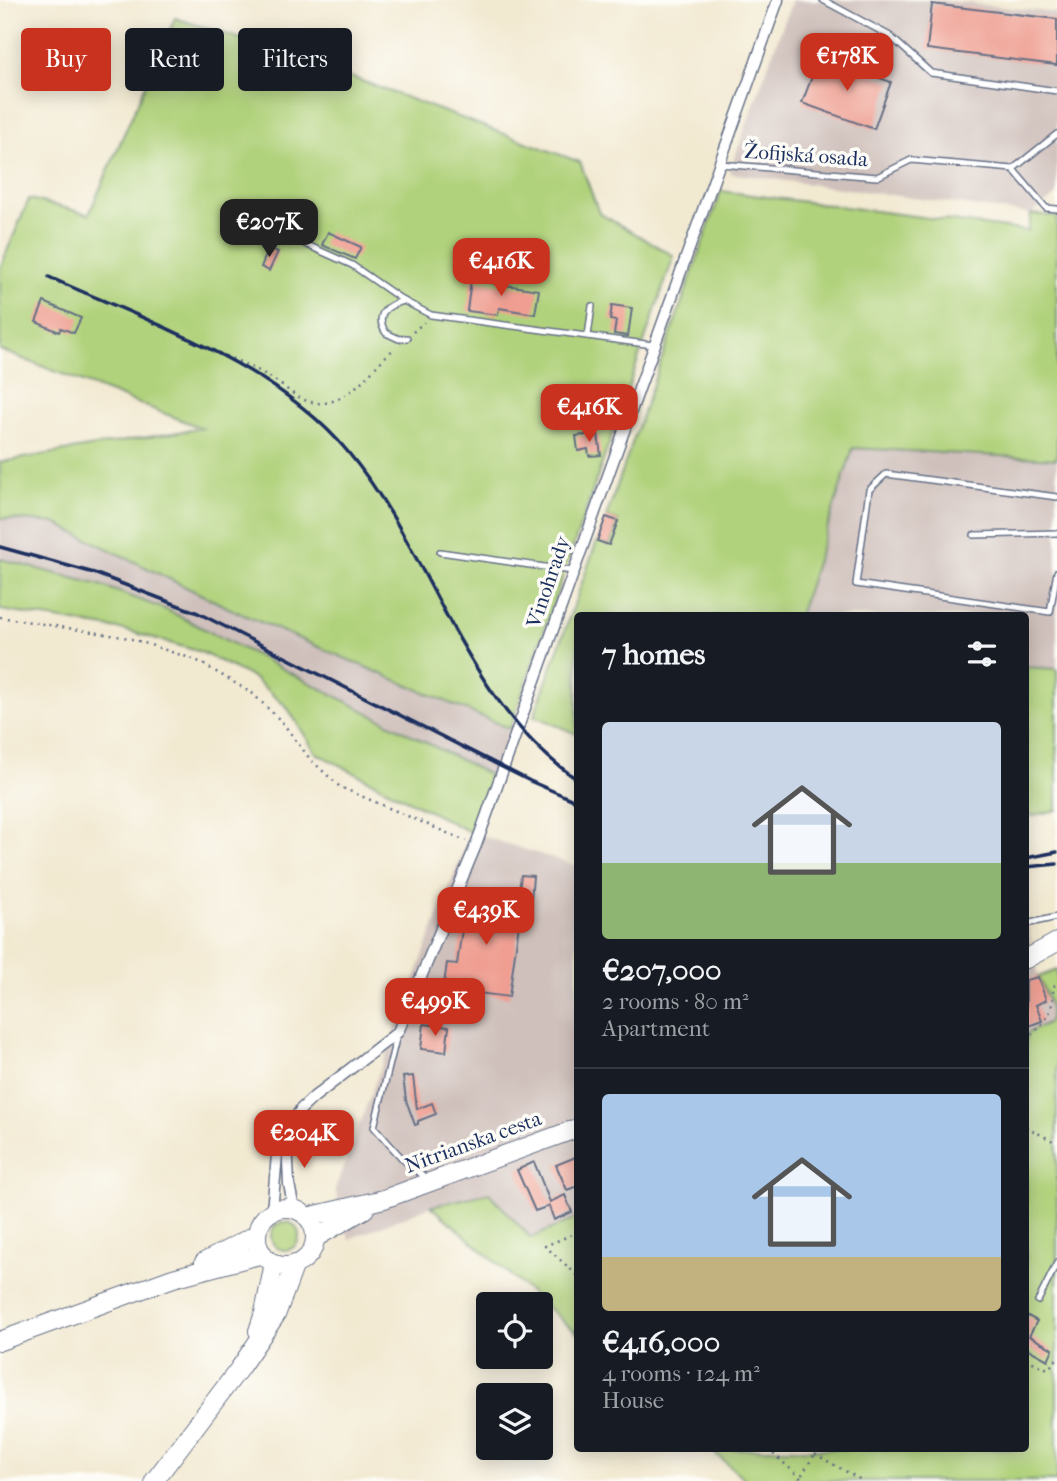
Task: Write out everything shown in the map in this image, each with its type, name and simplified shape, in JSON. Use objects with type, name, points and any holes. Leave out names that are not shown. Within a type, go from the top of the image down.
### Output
[{"type":"main road","points":[[1029,958],[1057,942]]},
{"type":"main road","points":[[1029,959],[1057,950]]},
{"type":"main road","name":"Nitrianska cesta","points":[[314,1238],[384,1199],[574,1129]]},
{"type":"main road","name":"Nitrianska cesta","points":[[301,1213],[384,1199]]},
{"type":"main road","points":[[285,1208],[301,1213],[312,1225],[314,1238],[307,1256],[295,1264],[282,1265],[268,1259],[257,1243],[262,1221],[272,1211],[285,1208]]},
{"type":"main road","points":[[0,1340],[173,1278],[257,1234]]},
{"type":"main road","points":[[173,1278],[268,1259]]},
{"type":"main road","points":[[251,1351],[264,1313],[268,1259]]},
{"type":"main road","points":[[154,1481],[276,1315],[295,1264]]},
{"type":"street","name":"Vinohrady","points":[[272,1211],[277,1155],[301,1109],[398,1032],[476,845],[717,164],[778,0]]},
{"type":"street","points":[[287,1132],[286,1155],[301,1213]]},
{"type":"lane","points":[[823,0],[890,36],[930,73],[1057,91]]},
{"type":"lane","points":[[1056,135],[1013,169],[1046,208],[1057,209]]},
{"type":"lane","name":"Žofijská osada","points":[[717,164],[877,177],[911,160],[1013,169]]},
{"type":"lane","points":[[305,244],[352,265],[404,301],[431,315],[653,345]]},
{"type":"lane","points":[[404,301],[388,306],[381,322],[386,333],[393,337],[407,338]]},
{"type":"lane","points":[[587,336],[592,306]]},
{"type":"lane","points":[[1057,497],[886,474],[869,490],[856,584],[1049,612],[1057,572]]},
{"type":"lane","points":[[974,535],[1057,533]]},
{"type":"lane","points":[[440,552],[572,571]]},
{"type":"lane","points":[[1029,923],[1057,917]]},
{"type":"lane","points":[[398,1032],[374,1127],[408,1164],[432,1180]]},
{"type":"lane","points":[[1038,1301],[1057,1263]]},
{"type":"path","points":[[52,279],[152,321],[269,377],[297,398],[312,402],[326,403],[351,391],[381,359],[431,315]]},
{"type":"path","points":[[0,617],[129,638],[196,660],[252,693],[282,722],[310,760],[340,786],[476,845]]},
{"type":"path","points":[[1029,1036],[1046,1020],[1054,1006],[1053,986],[1057,985]]},
{"type":"path","points":[[1029,1129],[1057,1143]]},
{"type":"path","points":[[574,1234],[545,1246],[574,1272]]},
{"type":"path","points":[[1029,1360],[1048,1369],[1057,1359]]},
{"type":"path","points":[[771,1452],[801,1480],[815,1454],[863,1481]]},
{"type":"shaded area","points":[[792,0],[940,0],[1057,13],[1057,195],[1031,214],[729,173]]},
{"type":"shaded area","points":[[853,448],[1057,459],[1057,669],[1029,667],[1029,612],[800,612]]},
{"type":"shaded area","points":[[0,518],[55,523],[237,612],[510,729],[492,776],[167,610],[100,585],[0,559]]},
{"type":"shaded area","points":[[470,832],[574,865],[574,1219],[531,1238],[489,1193],[431,1206],[349,1239],[335,1189]]},
{"type":"shaded area","points":[[1029,932],[1038,977],[1049,999],[1051,1013],[1046,1025],[1029,1033]]},
{"type":"green space","points":[[175,18],[206,28],[171,28]]},
{"type":"green space","points":[[224,34],[238,38],[238,91],[352,91],[352,77],[580,162],[599,213],[674,256],[510,729],[237,612],[55,523],[0,518],[0,462],[202,428],[0,350],[0,268],[29,199],[89,214],[143,91],[224,91]]},
{"type":"green space","points":[[721,191],[1028,231],[1031,214],[1057,216],[1057,459],[853,448],[800,612],[574,612],[574,733],[534,716],[597,541],[610,545],[618,521],[606,517]]},
{"type":"green space","points":[[0,559],[100,585],[167,610],[492,776],[470,832],[316,753],[287,707],[252,677],[201,652],[125,630],[0,610]]},
{"type":"green space","points":[[1029,667],[1057,669],[1057,810],[1029,816]]},
{"type":"green space","points":[[1057,970],[1057,1481],[747,1481],[713,1452],[1029,1452],[1029,1032],[1049,1022],[1050,1016],[1050,1005],[1038,977]]},
{"type":"green space","points":[[489,1193],[531,1238],[574,1219],[574,1330],[553,1312],[553,1292],[530,1292],[431,1206]]},
{"type":"green space","points":[[285,1222],[295,1226],[299,1236],[295,1246],[285,1250],[275,1246],[271,1236],[275,1226]]},
{"type":"building","points":[[932,4],[1057,19],[1057,65],[927,49]]},
{"type":"building","points":[[824,58],[891,82],[874,129],[802,103],[818,61]]},
{"type":"building","points":[[766,148],[792,154],[789,164],[764,159]]},
{"type":"building","points":[[328,232],[361,247],[355,259],[322,245]]},
{"type":"building","points":[[269,248],[278,252],[269,271],[261,267]]},
{"type":"building","points":[[471,280],[539,290],[535,314],[499,308],[498,315],[467,311]]},
{"type":"building","points":[[44,302],[81,318],[74,333],[61,328],[59,332],[36,322]]},
{"type":"building","points":[[612,305],[632,308],[628,336],[614,334],[616,321],[610,320]]},
{"type":"building","points":[[598,434],[601,455],[589,456],[588,449],[578,451],[576,436]]},
{"type":"building","points":[[606,517],[618,521],[609,545],[597,541]]},
{"type":"building","points":[[521,875],[533,876],[531,901],[518,899]]},
{"type":"building","points":[[467,895],[522,902],[509,997],[454,990],[455,985],[444,984],[447,963],[457,964]]},
{"type":"building","points":[[1038,977],[1046,1000],[1036,1005],[1042,1021],[1029,1026],[1029,979]]},
{"type":"building","points":[[424,1024],[449,1027],[446,1052],[421,1049]]},
{"type":"building","points":[[413,1076],[417,1109],[432,1103],[436,1114],[418,1121],[415,1125],[406,1100],[403,1077]]},
{"type":"building","points":[[574,1158],[574,1187],[567,1190],[556,1165]]},
{"type":"building","points":[[534,1162],[550,1202],[565,1195],[572,1212],[554,1220],[549,1206],[535,1211],[517,1170]]},
{"type":"building","points":[[1029,1317],[1037,1321],[1029,1336]]},
{"type":"building","points":[[1029,1336],[1053,1349],[1048,1360],[1029,1350]]},
{"type":"railway","points":[[49,277],[209,349],[285,394],[318,421],[348,452],[378,492],[477,669],[505,710],[538,747],[574,777]]},
{"type":"railway","points":[[0,547],[94,573],[198,613],[530,781],[574,800]]},
{"type":"railway","points":[[1029,857],[1057,852]]},
{"type":"railway","points":[[1029,867],[1057,864]]}]
